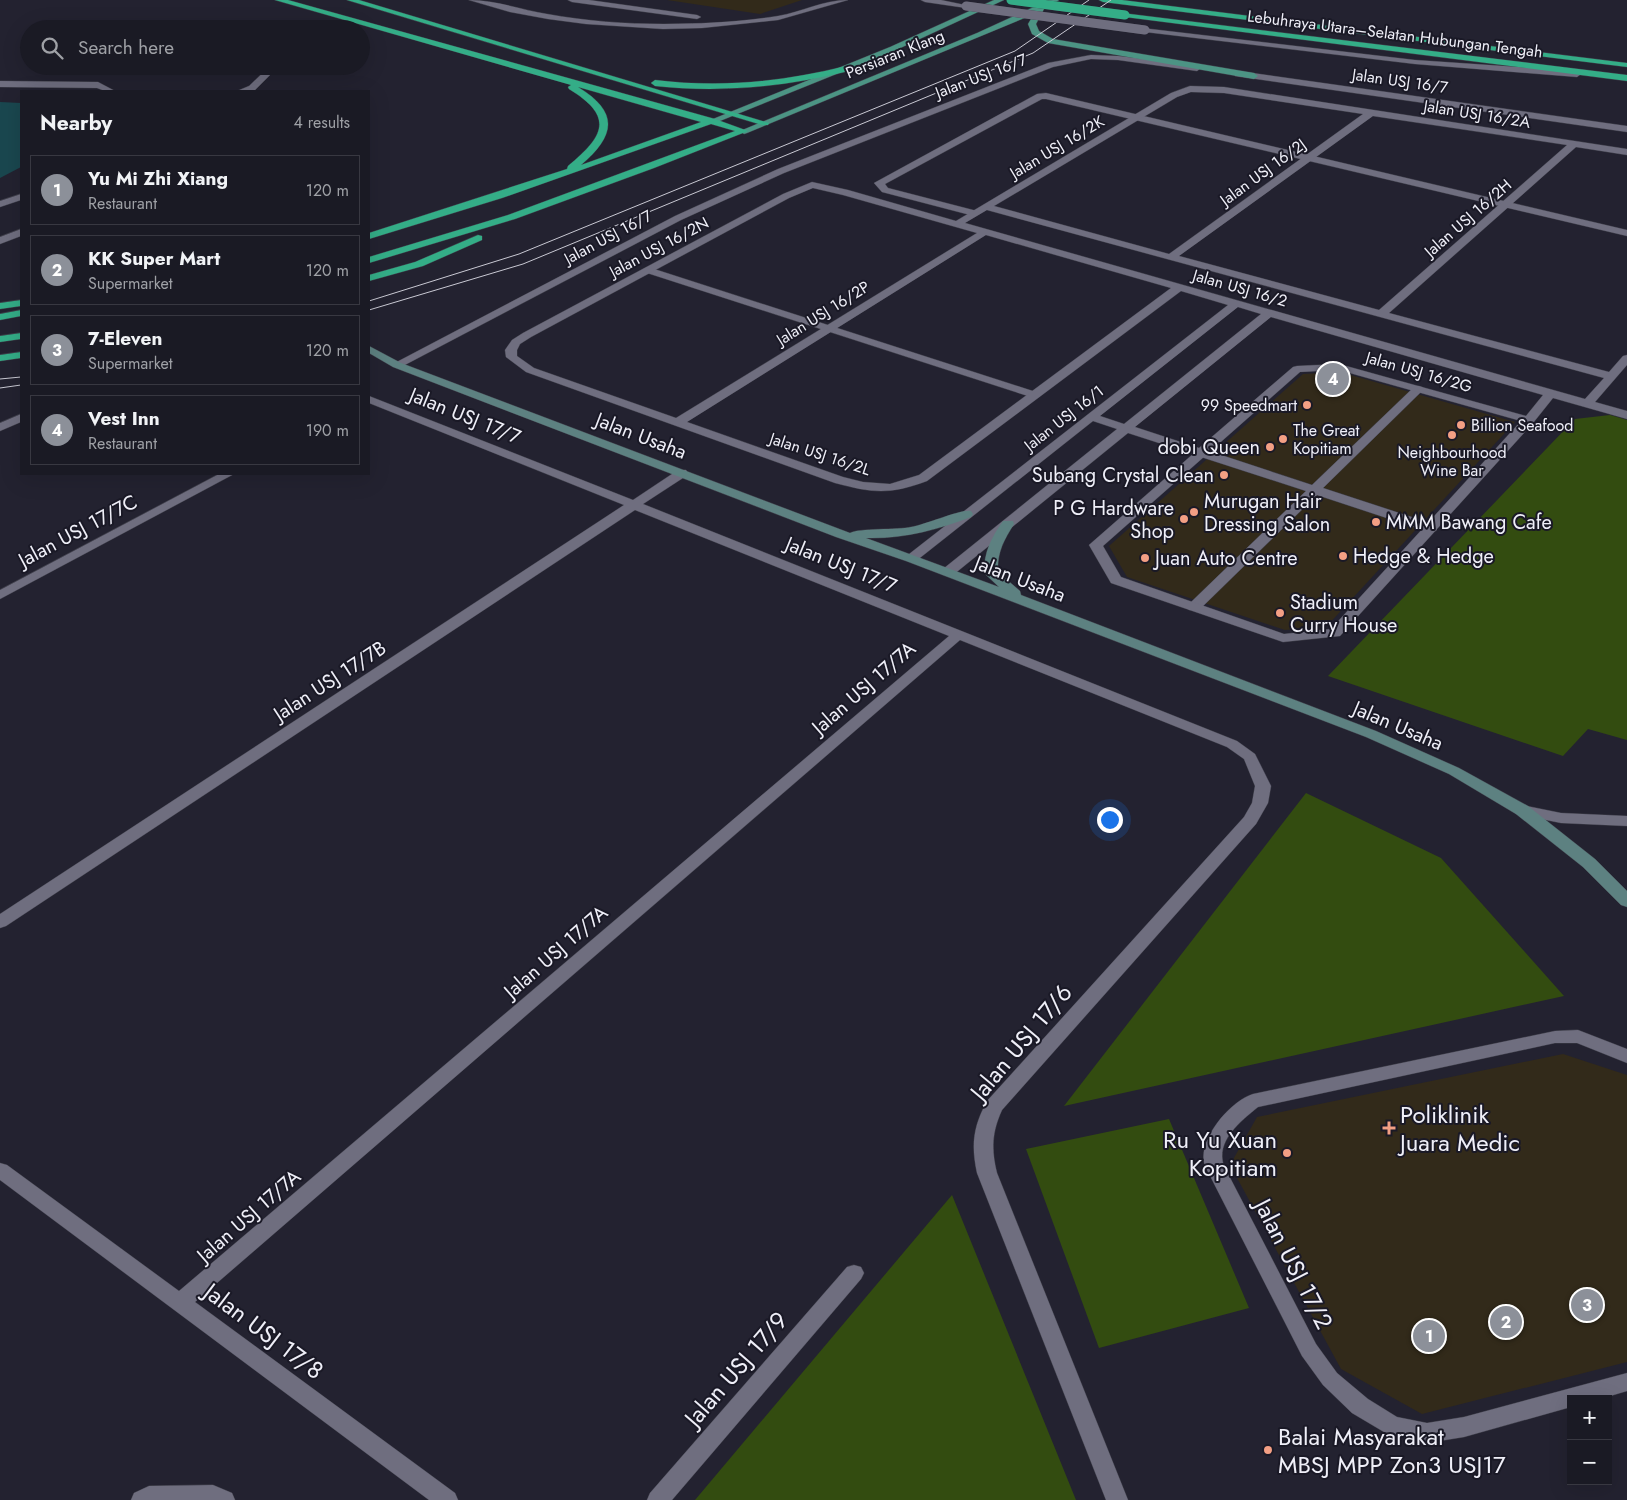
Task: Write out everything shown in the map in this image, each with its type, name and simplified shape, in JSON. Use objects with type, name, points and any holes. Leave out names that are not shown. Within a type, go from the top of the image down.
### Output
[{"type":"highway","points":[[279,0],[350,20]]},
{"type":"highway","points":[[351,0],[765,123]]},
{"type":"highway","name":"Lebuhraya Utara–Selatan Hubungan Tengah","points":[[1011,0],[1627,78]]},
{"type":"highway","name":"Lebuhraya Utara–Selatan Hubungan Tengah","points":[[1103,0],[1627,65]]},
{"type":"highway","points":[[370,26],[744,131]]},
{"type":"highway","points":[[592,71],[623,79],[659,84],[707,86],[778,83],[846,69]]},
{"type":"highway","points":[[546,75],[584,93],[598,106],[605,121],[603,136],[591,152],[557,177]]},
{"type":"highway","points":[[370,236],[434,218],[557,177],[712,121]]},
{"type":"highway","points":[[370,260],[462,234],[540,208],[744,131]]},
{"type":"highway","points":[[370,278],[419,264],[540,208]]},
{"type":"highway","points":[[0,306],[20,303]]},
{"type":"highway","points":[[0,317],[20,313]]},
{"type":"highway","points":[[0,339],[20,336]]},
{"type":"highway","points":[[0,358],[20,355]]},
{"type":"main road","name":"Persiaran Klang","points":[[712,121],[846,69],[944,28],[1000,0]]},
{"type":"main road","name":"Persiaran Klang","points":[[744,131],[1041,8],[1055,0]]},
{"type":"main road","points":[[1041,8],[1032,24],[1035,32],[1051,40],[1254,76]]},
{"type":"street","points":[[474,0],[534,16],[578,22],[644,25],[713,25],[761,20],[782,17],[844,0]]},
{"type":"street","points":[[572,0],[725,20],[761,20]]},
{"type":"street","points":[[614,6],[624,0]]},
{"type":"street","points":[[925,0],[1145,30],[1415,62],[1611,76]]},
{"type":"street","name":"Jalan USJ 16/7","points":[[397,365],[678,218],[781,171],[1052,65],[1091,57],[1118,58],[1254,76],[1627,129]]},
{"type":"street","points":[[245,90],[252,88],[265,75]]},
{"type":"street","points":[[0,84],[98,85],[109,90]]},
{"type":"street","name":"Jalan USJ 16/2A","points":[[1174,95],[1190,89],[1224,90],[1627,152]]},
{"type":"street","name":"Jalan USJ 16/2K","points":[[956,224],[1174,95]]},
{"type":"street","points":[[974,213],[885,190],[879,183],[1040,96],[1061,98],[1627,233]]},
{"type":"street","name":"Jalan USJ 16/2J","points":[[1171,257],[1372,112]]},
{"type":"street","name":"Jalan USJ 16/2H","points":[[1381,314],[1574,144]]},
{"type":"street","name":"Jalan USJ 16/2N","points":[[520,365],[512,357],[511,350],[527,334],[786,196],[812,185],[845,192]]},
{"type":"street","name":"Jalan USJ 16/2","points":[[845,192],[1627,415]]},
{"type":"street","points":[[0,204],[20,197]]},
{"type":"street","name":"Jalan USJ 16/2","points":[[985,207],[1611,376]]},
{"type":"street","points":[[0,241],[20,232]]},
{"type":"street","name":"Jalan USJ 16/2P","points":[[678,422],[985,232]]},
{"type":"street","points":[[648,270],[1035,395]]},
{"type":"street","name":"Jalan USJ 16/2L","points":[[520,365],[839,480],[873,489],[899,488],[923,478],[1180,287]]},
{"type":"street","name":"Jalan USJ 16/1","points":[[911,558],[1237,303]]},
{"type":"street","points":[[948,572],[1268,313]]},
{"type":"street","name":"Jalan Usaha","points":[[370,349],[397,365],[841,534],[1022,600],[1371,734],[1454,771],[1522,810],[1589,863],[1627,901]]},
{"type":"street","points":[[1587,404],[1627,358]]},
{"type":"street","name":"Jalan USJ 16/2G","points":[[1194,607],[1116,580],[1096,545],[1297,369],[1339,367],[1529,420]]},
{"type":"street","points":[[1418,389],[1194,607],[1283,638],[1335,633],[1529,420],[1551,393]]},
{"type":"street","name":"Jalan USJ 17/7","points":[[370,399],[1232,744],[1250,757],[1263,786],[1260,802]]},
{"type":"street","points":[[1091,417],[1431,528]]},
{"type":"street","points":[[0,428],[20,418]]},
{"type":"street","name":"Jalan USJ 17/7B","points":[[0,922],[682,473]]},
{"type":"street","name":"Jalan USJ 17/7C","points":[[0,595],[226,475]]},
{"type":"street","points":[[841,534],[906,533],[931,528],[967,514]]},
{"type":"street","points":[[1008,524],[994,543],[990,559],[991,573],[1022,600]]},
{"type":"street","name":"Jalan USJ 17/7A","points":[[181,1302],[959,634]]},
{"type":"street","name":"Jalan USJ 17/6","points":[[1117,1500],[987,1173],[981,1150],[984,1129],[994,1106],[1250,820],[1260,802]]},
{"type":"street","points":[[1522,810],[1561,818],[1627,821]]},
{"type":"street","name":"Jalan USJ 17/2","points":[[1627,1056],[1578,1036],[1554,1037],[1252,1101],[1232,1119],[1218,1137],[1212,1157],[1222,1182],[1309,1350],[1330,1380],[1360,1406],[1392,1426],[1427,1434],[1464,1427],[1627,1382]]},
{"type":"street","name":"Jalan USJ 17/8","points":[[0,1170],[447,1500]]},
{"type":"street","name":"Jalan USJ 17/9","points":[[658,1500],[854,1273]]},
{"type":"street","points":[[142,1500],[149,1496],[213,1495],[224,1500]]},
{"type":"shaded area","points":[[667,0],[802,0],[760,14]]},
{"type":"shaded area","points":[[0,102],[20,103],[20,168],[0,178]]},
{"type":"shaded area","points":[[1340,372],[1515,422],[1327,626],[1285,630],[1127,577],[1109,546],[1303,374]]},
{"type":"shaded area","points":[[1563,1054],[1627,1075],[1627,1362],[1422,1414],[1341,1369],[1230,1165],[1257,1117]]},
{"type":"green space","points":[[1610,415],[1627,420],[1627,740],[1588,729],[1563,756],[1328,676],[1575,419]]},
{"type":"green space","points":[[1306,793],[1441,858],[1564,996],[1064,1106]]},
{"type":"green space","points":[[1169,1119],[1249,1308],[1099,1348],[1026,1149]]},
{"type":"green space","points":[[952,1195],[1076,1500],[695,1500]]},
{"type":"tram line","points":[[370,301],[519,254],[1015,51],[1089,0]]},
{"type":"tram line","points":[[370,310],[523,264],[1033,53],[1111,0]]},
{"type":"tram line","points":[[0,379],[20,377]]},
{"type":"tram line","points":[[0,388],[20,385]]},
{"type":"place","name":"Vest Inn","points":[[1333,379]]},
{"type":"place","name":"99 Speedmart","points":[[1307,405]]},
{"type":"place","name":"Billion Seafood","points":[[1461,425]]},
{"type":"place","name":"Neighbourhood Wine Bar","points":[[1452,435]]},
{"type":"place","name":"The Great Kopitiam","points":[[1283,439]]},
{"type":"place","name":"dobi Queen","points":[[1270,447]]},
{"type":"place","name":"Subang Crystal Clean","points":[[1224,475]]},
{"type":"place","name":"Murugan Hair Dressing Salon","points":[[1194,512]]},
{"type":"place","name":"P G Hardware Shop","points":[[1184,519]]},
{"type":"place","name":"MMM Bawang Cafe","points":[[1376,522]]},
{"type":"place","name":"Hedge & Hedge","points":[[1343,556]]},
{"type":"place","name":"Juan Auto Centre","points":[[1145,558]]},
{"type":"place","name":"Stadium Curry House","points":[[1280,613]]},
{"type":"place","name":"Poliklinik Juara Medic","points":[[1389,1128]]},
{"type":"place","name":"Ru Yu Xuan Kopitiam","points":[[1287,1153]]},
{"type":"place","name":"7-Eleven","points":[[1587,1305]]},
{"type":"place","name":"KK Super Mart","points":[[1506,1322]]},
{"type":"place","name":"Yu Mi Zhi Xiang","points":[[1429,1336]]},
{"type":"place","name":"Balai Masyarakat MBSJ MPP Zon3 USJ17","points":[[1268,1450]]}]
